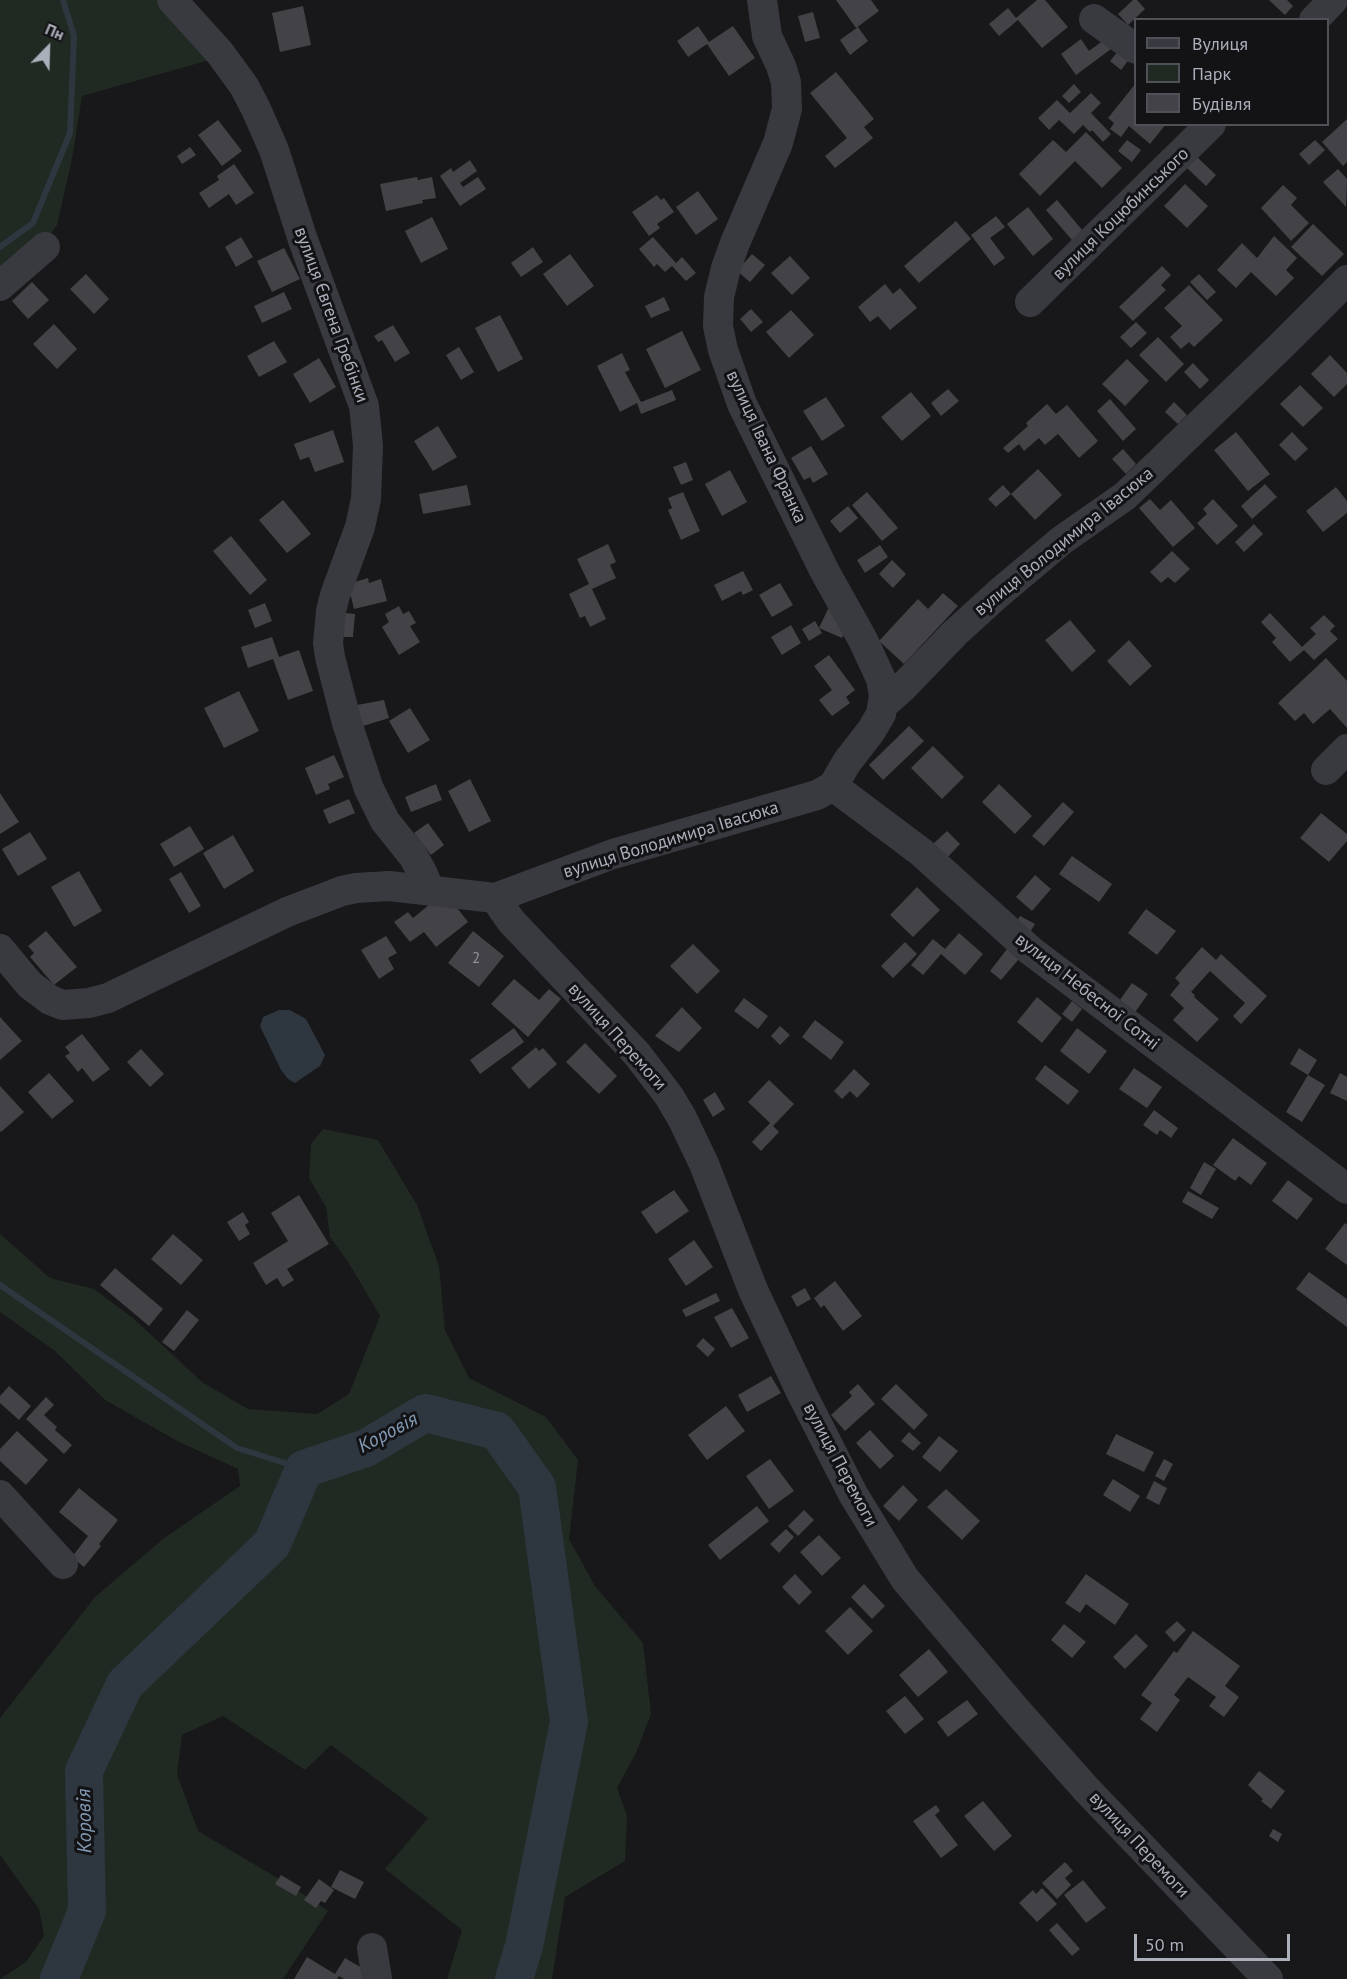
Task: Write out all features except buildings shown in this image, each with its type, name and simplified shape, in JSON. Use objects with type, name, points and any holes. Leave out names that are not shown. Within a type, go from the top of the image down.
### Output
[{"type":"street","name":"вулиця Євгена Гребінки","points":[[172,0],[220,53],[244,86],[256,109],[274,150],[303,240],[364,406],[368,445],[366,499],[360,527],[331,611],[328,643],[347,723],[369,789],[385,821],[413,856],[429,889]]},
{"type":"street","name":"вулиця Івана Франка","points":[[762,0],[767,36],[782,66],[786,82],[787,109],[778,143],[726,268],[719,297],[718,326],[723,350],[742,404],[825,572],[877,670],[884,688],[882,709]]},
{"type":"street","points":[[1316,18],[1333,0]]},
{"type":"street","points":[[1094,19],[1134,48]]},
{"type":"street","name":"вулиця Коцюбинського","points":[[1030,302],[1209,126]]},
{"type":"street","points":[[0,286],[45,247]]},
{"type":"street","name":"вулиця Володимира Івасюка","points":[[495,898],[613,854],[817,795],[833,786],[847,762],[871,731],[882,709],[955,633],[1062,540],[1125,496],[1280,348],[1347,280]]},
{"type":"street","name":"вулиця Небесної Сотні","points":[[833,786],[921,852],[1031,951],[1347,1189]]},
{"type":"street","points":[[0,949],[30,985],[50,1000],[63,1005],[76,1005],[108,998],[239,933],[342,891],[371,886],[429,889],[495,898]]},
{"type":"street","name":"вулиця Перемоги","points":[[495,898],[511,921],[637,1054],[669,1096],[704,1164],[753,1290],[802,1394],[853,1494],[905,1579],[1086,1789],[1268,1979]]},
{"type":"street","points":[[0,1495],[63,1564]]},
{"type":"street","points":[[372,1948],[377,1979]]},
{"type":"green space","points":[[0,0],[192,0],[231,54],[82,96],[72,159],[57,225],[14,285],[0,295]]},
{"type":"green space","points":[[323,1129],[378,1140],[417,1205],[439,1266],[445,1330],[469,1378],[546,1417],[578,1460],[569,1539],[595,1586],[643,1643],[651,1714],[636,1753],[617,1788],[627,1816],[625,1861],[565,1897],[552,1979],[447,1979],[462,1930],[385,1869],[428,1818],[331,1745],[305,1770],[223,1716],[182,1735],[177,1774],[198,1831],[291,1886],[328,1911],[283,1979],[0,1979],[26,1962],[44,1936],[39,1909],[0,1855],[0,1718],[95,1597],[164,1538],[240,1486],[238,1469],[179,1442],[105,1400],[55,1351],[0,1312],[0,1234],[50,1278],[94,1289],[133,1318],[202,1382],[248,1409],[317,1414],[349,1394],[380,1316],[350,1265],[330,1237],[326,1207],[309,1178],[311,1144]]},
{"type":"shaded area","points":[[279,1010],[290,1010],[306,1019],[325,1055],[320,1066],[295,1083],[288,1079],[281,1070],[260,1026],[263,1017]]},
{"type":"waterway","points":[[0,247],[33,223],[70,133],[74,36],[63,0]]},
{"type":"waterway","points":[[0,1285],[237,1448],[304,1469]]},
{"type":"waterway","name":"Коровія","points":[[59,1979],[87,1911],[84,1771],[125,1684],[272,1544],[304,1469],[366,1448],[425,1413],[497,1431],[537,1487],[569,1722],[524,1946],[514,1979]]}]
